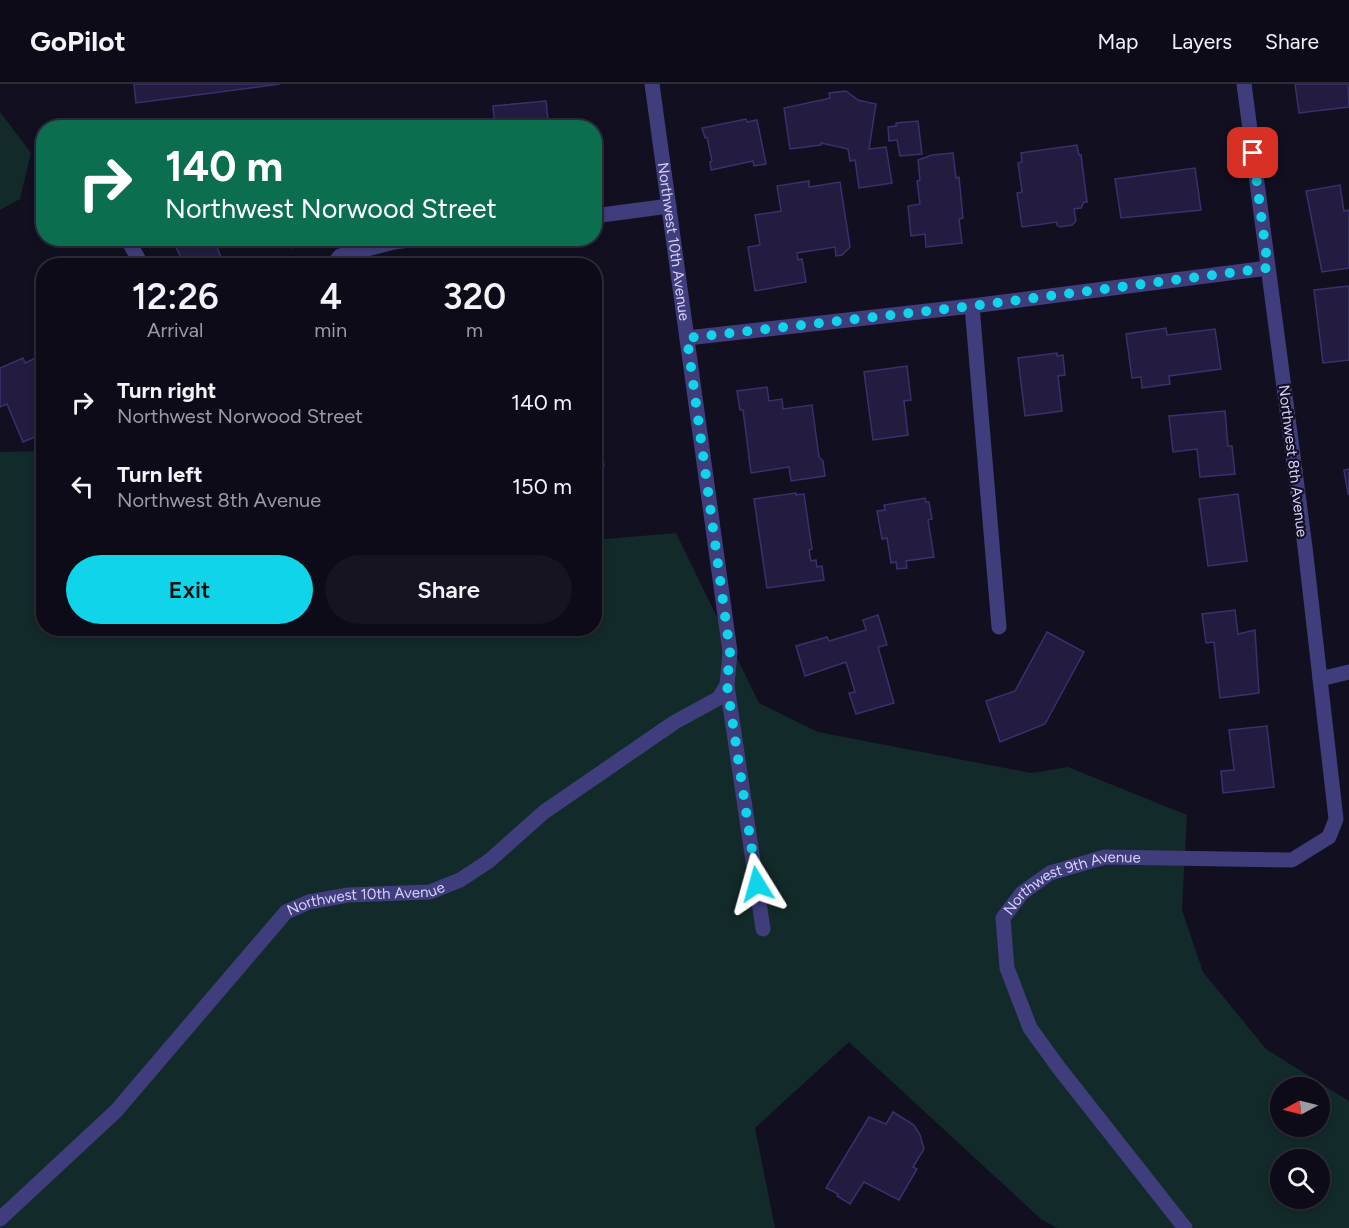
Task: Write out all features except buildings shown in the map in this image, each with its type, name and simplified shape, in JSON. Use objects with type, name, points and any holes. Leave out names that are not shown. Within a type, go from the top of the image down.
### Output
[{"type":"street","name":"Northwest 10th Avenue","points":[[652,84],[730,652],[727,685],[763,928]]},
{"type":"street","name":"Northwest 8th Avenue","points":[[1244,84],[1305,547],[1336,819],[1329,837]]},
{"type":"street","points":[[602,215],[669,206]]},
{"type":"street","points":[[338,258],[379,246]]},
{"type":"street","points":[[687,338],[972,306],[1268,268]]},
{"type":"street","points":[[972,306],[999,627]]},
{"type":"street","points":[[1320,679],[1349,672]]},
{"type":"street","name":"Northwest 10th Avenue","points":[[0,1220],[116,1111],[286,912],[309,902],[348,895],[430,892],[460,880],[489,861],[544,812],[675,722],[719,698],[727,685]]},
{"type":"street","name":"Northwest 9th Avenue","points":[[1185,1228],[1030,1028],[1007,968],[1003,918],[1022,893],[1050,873],[1105,856],[1292,860],[1329,837]]},
{"type":"green space","points":[[0,112],[31,153],[20,199],[0,210]]},
{"type":"green space","points":[[36,451],[36,636],[602,636],[602,539],[676,533],[759,703],[818,732],[1031,773],[1068,767],[1187,815],[1182,910],[1203,972],[1266,1049],[1311,1077],[1270,1077],[1270,1137],[1330,1137],[1330,1089],[1349,1101],[1349,1228],[1057,1228],[1041,1219],[849,1042],[755,1128],[775,1228],[0,1228],[0,452]]},
{"type":"route","points":[[757,884],[727,685],[730,652],[687,338],[972,306],[1268,268],[1253,153]]}]
